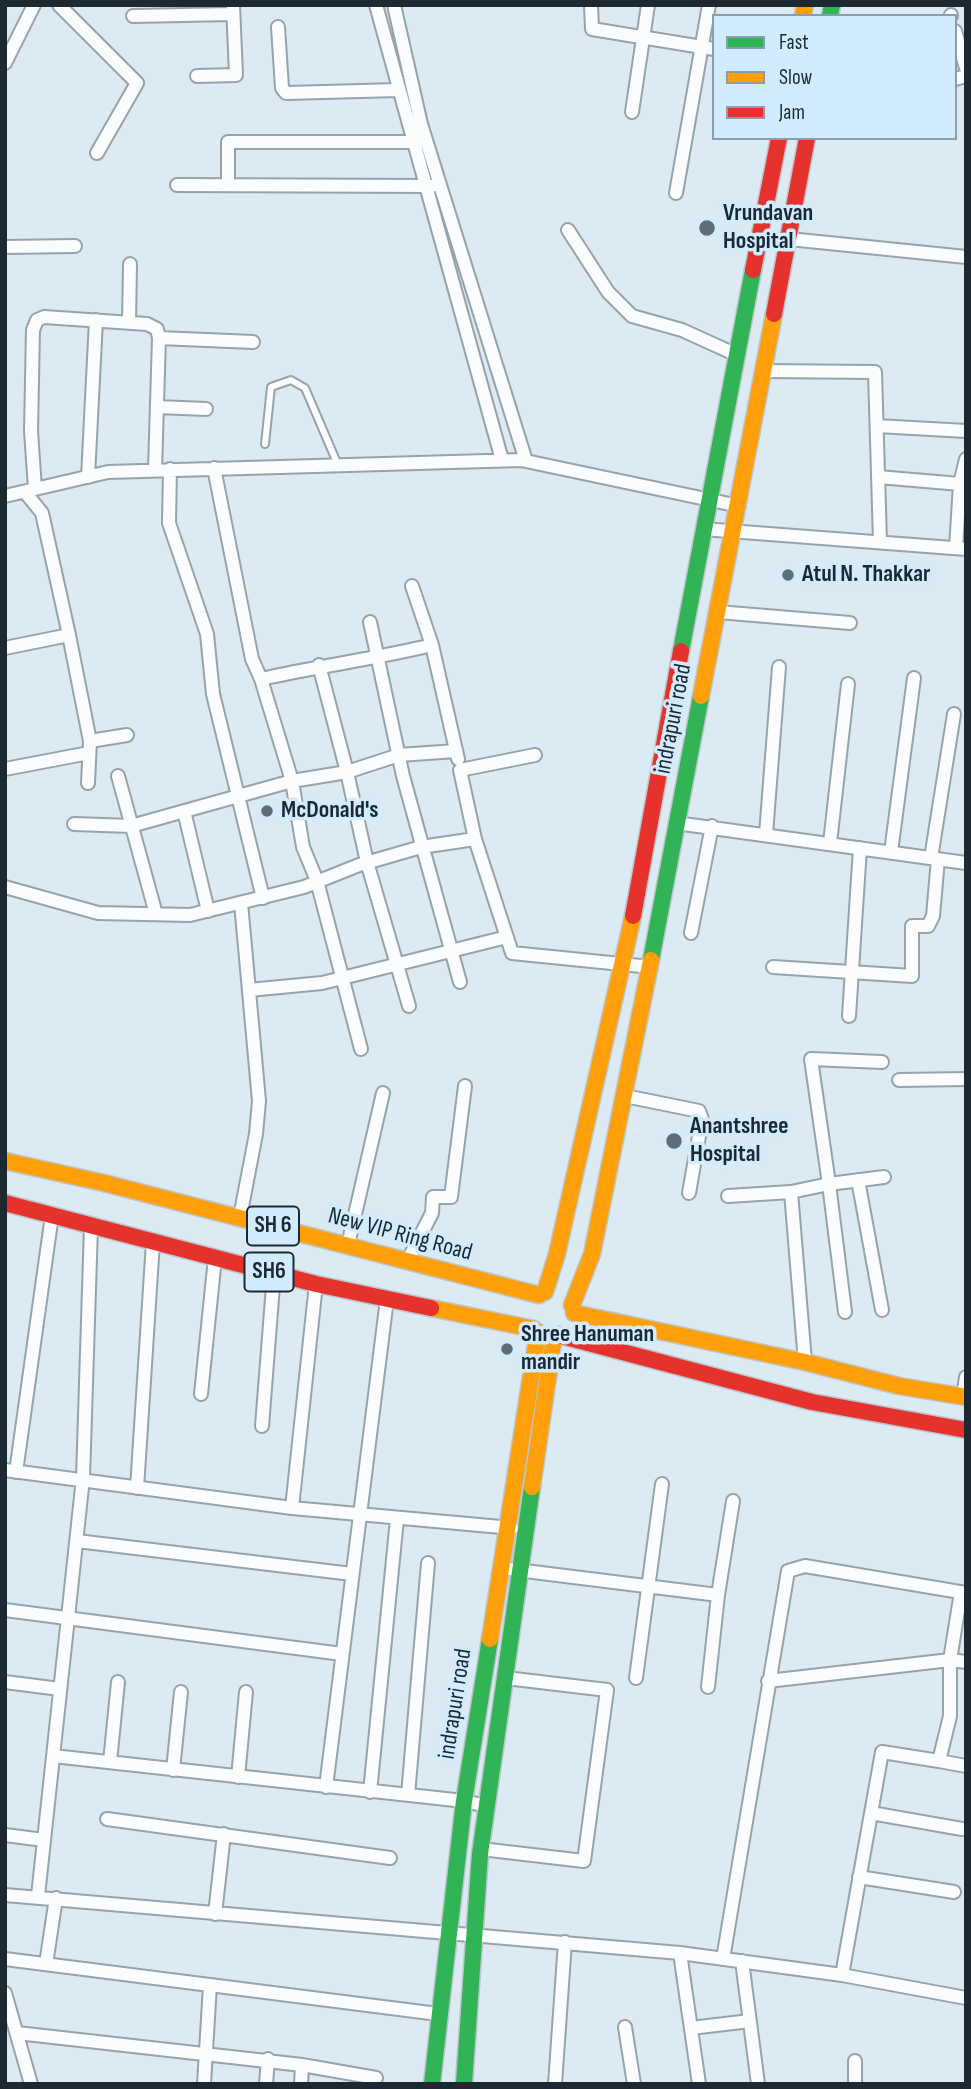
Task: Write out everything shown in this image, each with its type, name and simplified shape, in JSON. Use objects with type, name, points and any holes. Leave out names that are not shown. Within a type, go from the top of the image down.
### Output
[{"type":"main road","name":"indrapuri road","points":[[432,2084],[464,1801],[541,1318],[624,963],[708,500],[779,140]]},
{"type":"main road","name":"indrapuri road","points":[[541,1318],[568,1330],[592,1254],[651,967],[676,822],[734,533],[807,140]]},
{"type":"main road","name":"New VIP Ring Road","points":[[5,1161],[408,1259],[541,1318],[776,1393],[922,1424],[966,1430]]},
{"type":"main road","name":"New VIP Ring Road","points":[[5,1203],[316,1284],[387,1299],[541,1318]]},
{"type":"main road","points":[[541,1318],[559,1292],[573,1309],[899,1386],[965,1397]]},
{"type":"main road","name":"indrapuri road","points":[[464,2084],[472,1936],[481,1849],[527,1530],[541,1318]]},
{"type":"street","points":[[5,62],[34,5]]},
{"type":"street","points":[[60,5],[137,83],[136,90],[97,153]]},
{"type":"street","points":[[376,5],[502,460]]},
{"type":"street","points":[[394,5],[427,142],[526,461]]},
{"type":"street","points":[[591,5],[592,29],[708,48]]},
{"type":"street","points":[[632,112],[648,5]]},
{"type":"street","points":[[676,193],[708,48],[709,5]]},
{"type":"street","points":[[133,16],[233,10],[236,75],[197,76]]},
{"type":"street","points":[[278,27],[282,88],[286,93],[398,90]]},
{"type":"street","points":[[957,38],[966,68]]},
{"type":"street","points":[[228,185],[228,142],[427,142]]},
{"type":"street","points":[[177,185],[440,186]]},
{"type":"street","points":[[568,230],[608,292],[632,316],[682,330],[737,355]]},
{"type":"street","points":[[789,239],[966,257]]},
{"type":"street","points":[[5,247],[75,246]]},
{"type":"street","points":[[129,322],[130,264]]},
{"type":"street","points":[[88,783],[90,747],[69,635],[42,513],[30,490],[33,330],[37,320],[44,317],[129,322],[147,324],[157,329],[159,338],[155,470]]},
{"type":"street","points":[[88,477],[96,320]]},
{"type":"street","points":[[159,338],[253,342]]},
{"type":"street","points":[[764,371],[875,372],[880,542]]},
{"type":"street","points":[[157,407],[206,409]]},
{"type":"street","points":[[877,426],[966,431]]},
{"type":"street","points":[[703,529],[961,548],[960,484],[966,459]]},
{"type":"street","points":[[5,496],[108,472],[502,460],[526,461],[739,506]]},
{"type":"street","points":[[214,468],[252,659],[261,679],[292,781],[303,847],[317,881],[360,1049]]},
{"type":"street","points":[[170,469],[169,523],[207,634],[213,694],[263,898]]},
{"type":"street","points":[[878,477],[960,484]]},
{"type":"street","points":[[412,586],[432,645],[475,839],[507,937],[516,955],[651,967]]},
{"type":"street","points":[[718,612],[850,623]]},
{"type":"street","points":[[370,622],[421,847],[460,982]]},
{"type":"street","points":[[5,648],[69,635]]},
{"type":"street","points":[[261,679],[319,665],[379,659],[432,645]]},
{"type":"street","points":[[319,665],[367,862],[409,1006]]},
{"type":"street","points":[[766,834],[779,667]]},
{"type":"street","points":[[891,852],[914,678]]},
{"type":"street","points":[[830,844],[848,684]]},
{"type":"street","points":[[773,967],[912,976],[912,926],[928,926],[933,916],[934,859],[954,714]]},
{"type":"street","points":[[5,769],[127,735]]},
{"type":"street","points":[[75,824],[131,825],[292,781],[347,772],[400,754],[456,751]]},
{"type":"street","points":[[460,769],[535,755]]},
{"type":"street","points":[[118,776],[156,914]]},
{"type":"street","points":[[184,811],[208,911]]},
{"type":"street","points":[[676,822],[966,863]]},
{"type":"street","points":[[691,933],[712,826]]},
{"type":"street","points":[[5,887],[99,913],[190,915],[263,898],[367,862],[421,847],[475,839]]},
{"type":"street","points":[[849,1016],[860,848]]},
{"type":"street","points":[[240,1217],[259,1109],[242,903]]},
{"type":"street","points":[[249,990],[322,984],[507,937]]},
{"type":"street","points":[[845,1312],[811,1059],[883,1062]]},
{"type":"street","points":[[899,1080],[966,1079]]},
{"type":"street","points":[[408,1259],[432,1213],[433,1197],[451,1197],[465,1086]]},
{"type":"street","points":[[348,1244],[383,1093]]},
{"type":"street","points":[[625,1096],[695,1110],[701,1114],[689,1193]]},
{"type":"street","points":[[729,1196],[791,1192],[884,1177]]},
{"type":"street","points":[[858,1180],[882,1310]]},
{"type":"street","points":[[791,1192],[805,1362]]},
{"type":"street","points":[[52,1215],[11,1471],[83,1478],[137,1488],[292,1508],[527,1530]]},
{"type":"street","points":[[38,1896],[83,1478],[91,1226]]},
{"type":"street","points":[[137,1488],[153,1242]]},
{"type":"street","points":[[201,1394],[215,1258]]},
{"type":"street","points":[[262,1426],[274,1273]]},
{"type":"street","points":[[292,1508],[316,1284]]},
{"type":"street","points":[[326,1787],[387,1299]]},
{"type":"street","points":[[965,1397],[966,1377]]},
{"type":"street","points":[[636,1678],[662,1484]]},
{"type":"street","points":[[708,1687],[718,1595],[733,1501]]},
{"type":"street","points":[[370,1792],[397,1519]]},
{"type":"street","points":[[77,1541],[352,1574]]},
{"type":"street","points":[[408,1796],[428,1563]]},
{"type":"street","points":[[723,1959],[788,1571],[805,1566],[964,1593],[950,1660],[951,1706],[939,1761]]},
{"type":"street","points":[[501,1568],[718,1595]]},
{"type":"street","points":[[5,1610],[342,1654]]},
{"type":"street","points":[[768,1681],[950,1660],[966,1662]]},
{"type":"street","points":[[481,1849],[584,1861],[607,1690],[506,1678]]},
{"type":"street","points":[[5,1682],[61,1689]]},
{"type":"street","points":[[110,1762],[118,1682]]},
{"type":"street","points":[[173,1770],[181,1692]]},
{"type":"street","points":[[238,1777],[246,1692]]},
{"type":"street","points":[[842,1975],[882,1752],[966,1766]]},
{"type":"street","points":[[53,1756],[464,1801],[487,1806]]},
{"type":"street","points":[[871,1813],[962,1829]]},
{"type":"street","points":[[107,1819],[390,1858]]},
{"type":"street","points":[[215,1914],[224,1834]]},
{"type":"street","points":[[5,1835],[44,1840]]},
{"type":"street","points":[[859,1877],[954,1892]]},
{"type":"street","points":[[5,1895],[680,1953],[842,1975],[966,1998]]},
{"type":"street","points":[[46,1965],[56,1898]]},
{"type":"street","points":[[555,2084],[565,1942]]},
{"type":"street","points":[[680,1953],[699,2084]]},
{"type":"street","points":[[5,1959],[438,2014]]},
{"type":"street","points":[[742,1961],[758,2084]]},
{"type":"street","points":[[204,2084],[211,1985]]},
{"type":"street","points":[[5,1993],[32,2084]]},
{"type":"street","points":[[691,2028],[750,2021]]},
{"type":"street","points":[[625,2027],[634,2084]]},
{"type":"street","points":[[17,2033],[268,2059],[376,2078]]},
{"type":"street","points":[[266,2084],[268,2059]]},
{"type":"street","points":[[855,2061],[855,2084]]},
{"type":"street","points":[[301,2084],[302,2065]]},
{"type":"lane","points":[[265,444],[271,387],[291,380],[305,388],[338,465]]},
{"type":"traffic: fast","points":[[830,14],[832,5]]},
{"type":"traffic: fast","points":[[681,651],[753,270]]},
{"type":"traffic: fast","points":[[651,960],[701,696]]},
{"type":"traffic: fast","points":[[464,2084],[480,1854],[532,1487]]},
{"type":"traffic: fast","points":[[432,2084],[464,1801],[490,1639]]},
{"type":"traffic: slow","points":[[803,14],[805,5]]},
{"type":"traffic: slow","points":[[701,696],[774,314]]},
{"type":"traffic: slow","points":[[545,1292],[557,1254],[633,916]]},
{"type":"traffic: slow","points":[[572,1305],[592,1254],[651,960]]},
{"type":"traffic: slow","points":[[5,1161],[104,1183],[539,1295]]},
{"type":"traffic: slow","points":[[431,1308],[534,1329]]},
{"type":"traffic: slow","points":[[574,1313],[805,1362],[899,1386],[966,1397]]},
{"type":"traffic: slow","points":[[490,1639],[538,1332]]},
{"type":"traffic: slow","points":[[532,1487],[554,1336]]},
{"type":"traffic: jam","points":[[753,270],[779,140]]},
{"type":"traffic: jam","points":[[774,314],[807,140]]},
{"type":"traffic: jam","points":[[633,916],[681,651]]},
{"type":"traffic: jam","points":[[5,1203],[316,1284],[431,1308]]},
{"type":"traffic: jam","points":[[558,1335],[812,1402],[966,1430]]},
{"type":"place","name":"Vrundavan Hospital","points":[[707,228]]},
{"type":"place","name":"Atul N. Thakkar","points":[[788,575]]},
{"type":"place","name":"McDonald's","points":[[267,811]]},
{"type":"place","name":"Anantshree Hospital","points":[[674,1141]]},
{"type":"place","name":"Shree Hanuman mandir","points":[[507,1349]]}]
